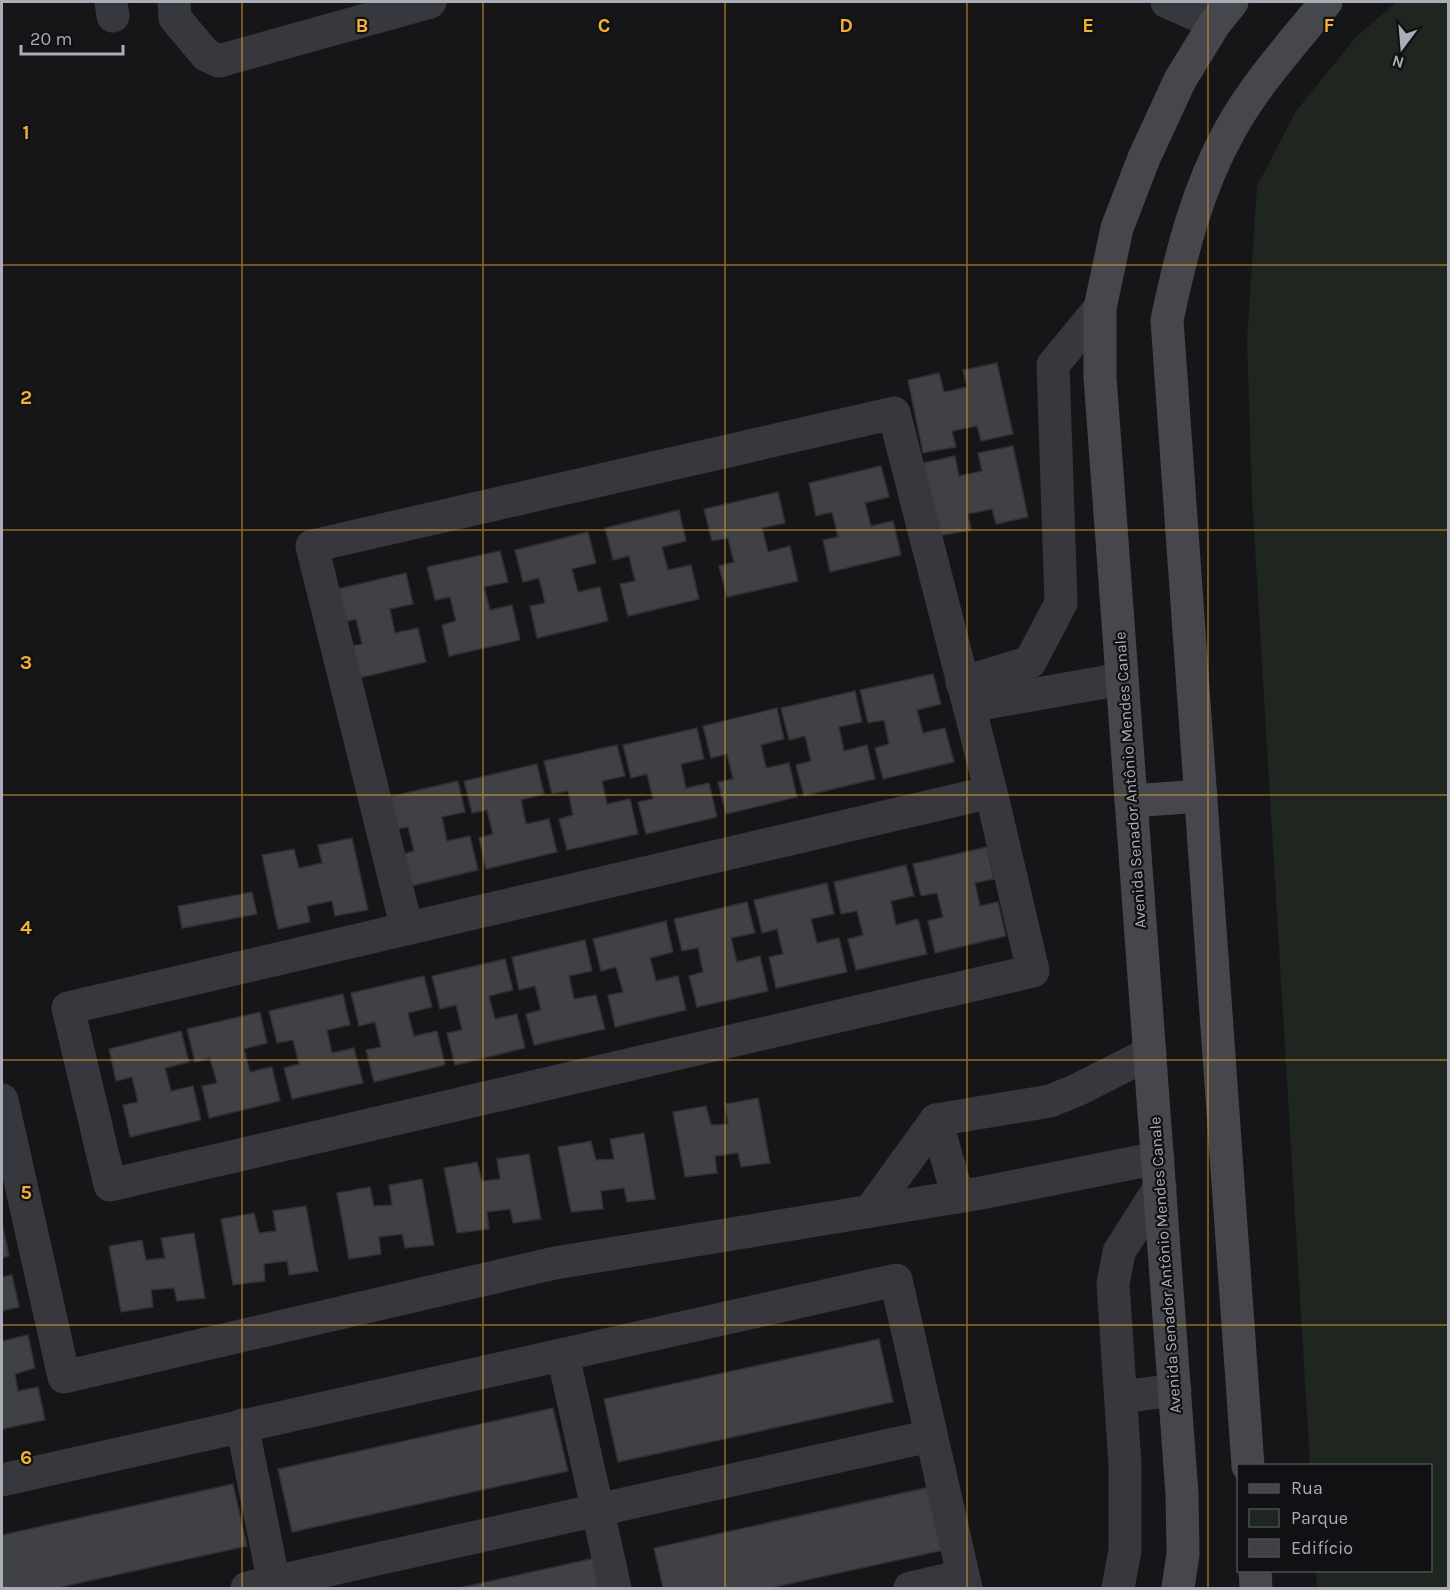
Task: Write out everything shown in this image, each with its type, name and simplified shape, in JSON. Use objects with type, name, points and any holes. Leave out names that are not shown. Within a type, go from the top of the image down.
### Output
[{"type":"main road","points":[[1248,1464],[1167,320],[1182,252],[1203,187],[1230,130],[1260,83],[1326,2]]},
{"type":"main road","name":"Avenida Senador Antônio Mendes Canale","points":[[1178,1588],[1183,1554],[1182,1494],[1100,377],[1100,308],[1117,228],[1144,158],[1180,80],[1223,12]]},
{"type":"main road","points":[[1131,801],[1201,796]]},
{"type":"main road","points":[[1255,1572],[1256,1588]]},
{"type":"street","points":[[174,2],[175,18],[206,55],[219,61],[430,2]]},
{"type":"street","points":[[1167,2],[1223,12]]},
{"type":"street","points":[[966,694],[1030,662],[1061,603],[1053,365],[1100,308]]},
{"type":"street","points":[[407,929],[312,546],[894,414],[991,792],[1033,971],[110,1185],[68,1008],[407,929],[991,792]]},
{"type":"street","points":[[966,694],[1122,679]]},
{"type":"street","points":[[870,1211],[936,1120],[1050,1101],[1150,1053]]},
{"type":"street","points":[[2,1100],[64,1377],[555,1263],[958,1197],[1159,1173]]},
{"type":"street","points":[[936,1120],[958,1197]]},
{"type":"street","points":[[1118,1588],[1125,1551],[1125,1465],[1113,1284],[1119,1252],[1159,1173]]},
{"type":"street","points":[[2,1480],[896,1280],[964,1582],[910,1588]]},
{"type":"street","points":[[562,1355],[615,1588]]},
{"type":"street","points":[[1121,1397],[1175,1390]]},
{"type":"street","points":[[242,1425],[265,1587],[930,1436]]},
{"type":"green space","points":[[1396,2],[1448,2],[1448,1588],[1317,1588],[1316,1572],[1432,1572],[1432,1464],[1310,1464],[1252,497],[1247,341],[1257,186],[1296,111],[1355,38]]},
{"type":"building","points":[[997,363],[1013,434],[981,441],[977,426],[952,431],[956,447],[923,453],[908,380],[939,373],[944,392],[967,387],[963,370]]},
{"type":"building","points":[[1013,446],[1028,517],[996,524],[992,509],[968,514],[971,530],[938,536],[923,463],[955,456],[959,476],[982,471],[978,453]]},
{"type":"building","points":[[881,466],[889,497],[865,503],[871,526],[893,521],[901,555],[830,572],[823,540],[838,537],[832,512],[816,516],[809,483]]},
{"type":"building","points":[[778,492],[785,523],[762,528],[768,552],[790,546],[798,581],[727,597],[719,566],[734,562],[728,538],[712,541],[704,509]]},
{"type":"building","points":[[679,510],[686,541],[662,547],[668,570],[691,565],[699,599],[628,616],[620,584],[635,581],[629,556],[613,560],[605,528]]},
{"type":"building","points":[[588,532],[596,563],[572,569],[578,592],[600,587],[608,621],[537,638],[530,606],[545,603],[539,578],[523,582],[515,550]]},
{"type":"building","points":[[500,551],[508,582],[484,587],[490,610],[512,605],[520,640],[449,656],[442,625],[456,621],[450,597],[435,600],[427,567]]},
{"type":"building","points":[[406,573],[413,604],[390,609],[395,633],[418,628],[426,662],[355,679],[348,647],[362,644],[356,619],[341,623],[333,590]]},
{"type":"building","points":[[933,674],[941,704],[917,710],[923,733],[945,728],[954,762],[883,779],[875,748],[889,744],[884,720],[868,723],[860,690]]},
{"type":"building","points":[[855,691],[862,722],[839,727],[844,751],[867,745],[875,779],[804,796],[796,765],[811,761],[805,736],[789,740],[781,708]]},
{"type":"building","points":[[777,708],[784,739],[761,745],[766,768],[789,763],[797,797],[726,814],[718,782],[733,779],[727,754],[711,758],[703,726]]},
{"type":"building","points":[[697,728],[704,759],[681,764],[686,788],[709,783],[717,817],[646,834],[638,802],[653,799],[647,774],[631,778],[623,745]]},
{"type":"building","points":[[617,745],[625,776],[602,781],[607,804],[630,799],[638,834],[567,850],[559,819],[573,815],[568,791],[552,794],[544,761]]},
{"type":"building","points":[[537,764],[544,794],[521,800],[526,824],[549,819],[557,852],[486,869],[479,838],[493,834],[487,810],[472,813],[464,781]]},
{"type":"building","points":[[458,781],[465,812],[442,817],[447,841],[470,836],[478,870],[407,887],[399,855],[414,851],[408,827],[392,830],[384,798]]},
{"type":"building","points":[[352,838],[368,910],[335,916],[332,901],[307,906],[310,922],[278,929],[262,855],[294,849],[299,868],[322,863],[318,845]]},
{"type":"building","points":[[987,847],[994,879],[975,883],[980,906],[998,902],[1006,936],[935,953],[928,921],[943,917],[937,893],[921,896],[913,864]]},
{"type":"building","points":[[906,865],[914,896],[891,901],[896,925],[918,919],[927,954],[856,970],[848,939],[863,935],[857,911],[841,914],[834,882]]},
{"type":"building","points":[[827,883],[834,914],[811,919],[817,943],[839,938],[847,972],[776,988],[769,957],[783,954],[777,929],[762,933],[754,900]]},
{"type":"building","points":[[252,892],[257,914],[182,928],[178,906]]},
{"type":"building","points":[[747,902],[755,933],[731,938],[737,962],[760,956],[768,991],[697,1007],[689,976],[703,972],[698,948],[682,951],[674,919]]},
{"type":"building","points":[[666,921],[673,952],[650,958],[656,981],[678,976],[686,1010],[615,1027],[608,995],[623,992],[616,967],[601,971],[593,939]]},
{"type":"building","points":[[585,940],[592,971],[569,976],[574,999],[596,995],[605,1029],[534,1045],[526,1014],[541,1010],[535,986],[519,990],[512,957]]},
{"type":"building","points":[[505,959],[513,990],[489,996],[495,1019],[517,1014],[525,1048],[455,1065],[447,1033],[462,1030],[456,1005],[440,1009],[432,976]]},
{"type":"building","points":[[424,976],[432,1007],[408,1013],[414,1036],[437,1031],[445,1065],[374,1082],[366,1050],[381,1047],[375,1022],[359,1026],[351,993]]},
{"type":"building","points":[[343,994],[350,1025],[327,1030],[332,1053],[354,1048],[363,1083],[292,1099],[284,1068],[299,1064],[293,1040],[277,1043],[269,1011]]},
{"type":"building","points":[[260,1012],[267,1043],[244,1049],[250,1072],[272,1067],[280,1101],[209,1118],[202,1086],[217,1083],[210,1058],[195,1062],[187,1029]]},
{"type":"building","points":[[181,1031],[189,1062],[165,1068],[171,1091],[193,1086],[201,1120],[130,1137],[123,1105],[138,1102],[132,1077],[116,1081],[109,1049]]},
{"type":"building","points":[[758,1098],[770,1163],[741,1167],[738,1153],[715,1156],[717,1173],[685,1177],[673,1112],[706,1106],[711,1125],[728,1124],[725,1104]]},
{"type":"building","points":[[644,1133],[655,1199],[627,1202],[624,1188],[601,1191],[603,1209],[571,1212],[558,1147],[591,1141],[596,1160],[614,1159],[610,1139]]},
{"type":"building","points":[[529,1154],[541,1219],[513,1223],[510,1209],[487,1212],[489,1229],[457,1233],[444,1168],[477,1162],[482,1181],[500,1179],[497,1159]]},
{"type":"building","points":[[422,1179],[434,1245],[405,1248],[402,1234],[379,1237],[381,1254],[349,1259],[337,1193],[370,1187],[374,1206],[392,1205],[389,1185]]},
{"type":"building","points":[[306,1206],[318,1271],[289,1275],[287,1261],[264,1264],[265,1281],[233,1285],[221,1219],[254,1213],[259,1233],[276,1231],[273,1211]]},
{"type":"building","points":[[2,1223],[9,1256],[2,1258]]},
{"type":"building","points":[[194,1233],[205,1298],[177,1301],[174,1288],[151,1290],[153,1307],[121,1312],[109,1246],[142,1240],[146,1260],[165,1258],[161,1238]]},
{"type":"building","points":[[12,1275],[19,1307],[2,1311],[2,1277]]},
{"type":"building","points":[[28,1335],[35,1368],[15,1374],[18,1391],[38,1387],[45,1420],[2,1429],[2,1341]]},
{"type":"building","points":[[879,1339],[893,1402],[618,1462],[604,1399]]},
{"type":"building","points":[[553,1408],[568,1471],[292,1532],[278,1469]]},
{"type":"building","points":[[233,1484],[247,1546],[57,1588],[2,1588],[2,1535]]},
{"type":"building","points":[[930,1487],[944,1550],[770,1588],[663,1588],[654,1548]]},
{"type":"building","points":[[604,1556],[611,1588],[459,1588]]}]
